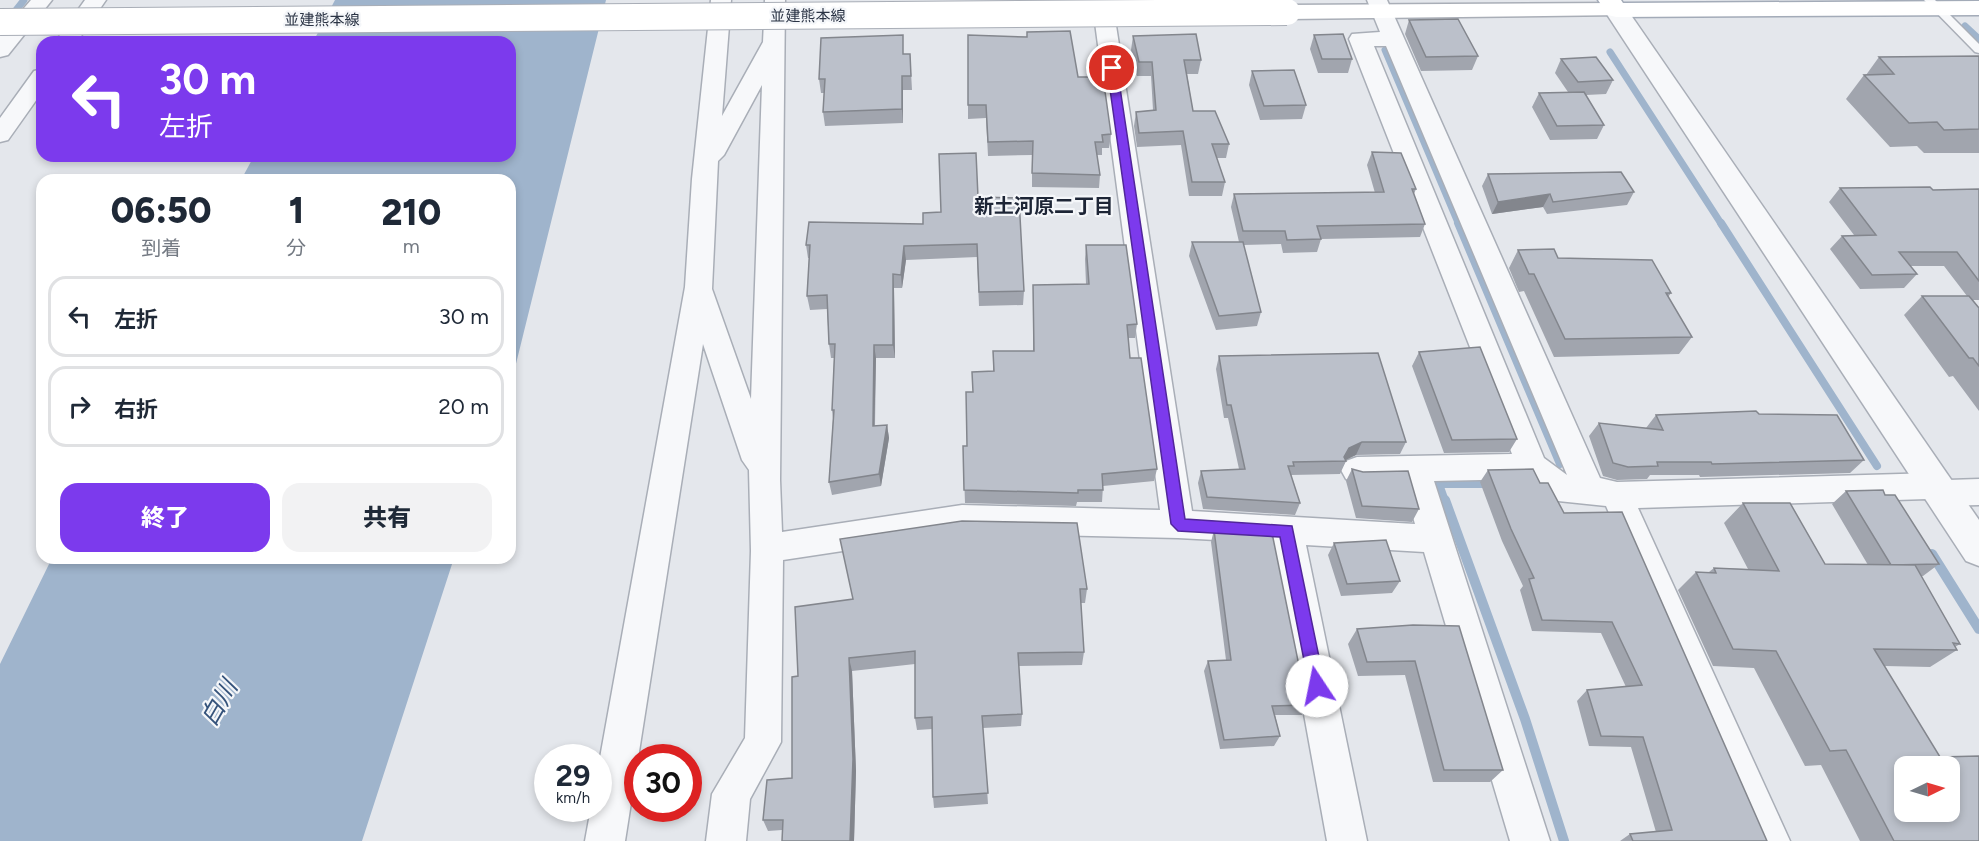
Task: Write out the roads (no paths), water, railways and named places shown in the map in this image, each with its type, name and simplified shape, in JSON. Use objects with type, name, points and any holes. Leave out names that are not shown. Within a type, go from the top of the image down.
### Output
[{"type":"main road","name":"並建熊本線","points":[[0,9],[1227,0]]},
{"type":"main road","name":"並建熊本線","points":[[0,22],[1287,12],[1380,6],[1933,4],[1979,8]]},
{"type":"street","points":[[0,50],[42,0]]},
{"type":"street","points":[[70,36],[96,0]]},
{"type":"street","points":[[605,841],[699,287],[705,168],[721,0]]},
{"type":"street","points":[[726,841],[731,794],[763,742],[767,550],[764,480],[775,0]]},
{"type":"street","points":[[1102,0],[1178,524]]},
{"type":"street","points":[[1612,5],[1979,550]]},
{"type":"street","points":[[1380,6],[1603,492],[1770,841]]},
{"type":"street","points":[[705,168],[774,39]]},
{"type":"street","points":[[1394,39],[1360,39],[1532,466],[1558,488],[1603,492],[1938,489],[1979,492]]},
{"type":"street","points":[[0,135],[36,84]]},
{"type":"street","points":[[699,287],[764,480]]},
{"type":"street","points":[[1357,470],[1532,466]]},
{"type":"street","points":[[1414,468],[1530,841]]},
{"type":"street","points":[[767,550],[774,547],[962,519],[1178,524],[1436,538]]},
{"type":"street","points":[[1287,531],[1347,841]]},
{"type":"lane","points":[[1933,4],[1979,50]]},
{"type":"water","points":[[335,0],[606,0],[516,364],[516,174],[244,174],[251,162],[516,162],[516,36],[316,36]]},
{"type":"water","name":"白川","points":[[49,564],[452,564],[362,841],[0,841],[0,664]]},
{"type":"waterway","points":[[9,19],[24,0]]},
{"type":"waterway","points":[[1965,26],[1979,39]]},
{"type":"waterway","points":[[1385,50],[1459,225]]},
{"type":"waterway","points":[[1610,52],[1722,225]]},
{"type":"waterway","points":[[1458,223],[1560,464]]},
{"type":"waterway","points":[[1721,223],[1877,466]]},
{"type":"waterway","points":[[1445,501],[1439,484],[1491,484]]},
{"type":"waterway","points":[[1445,500],[1525,719],[1564,841]]},
{"type":"waterway","points":[[1932,554],[1979,629]]},
{"type":"district","name":"新土河原二丁目","points":[[1044,206]]}]
